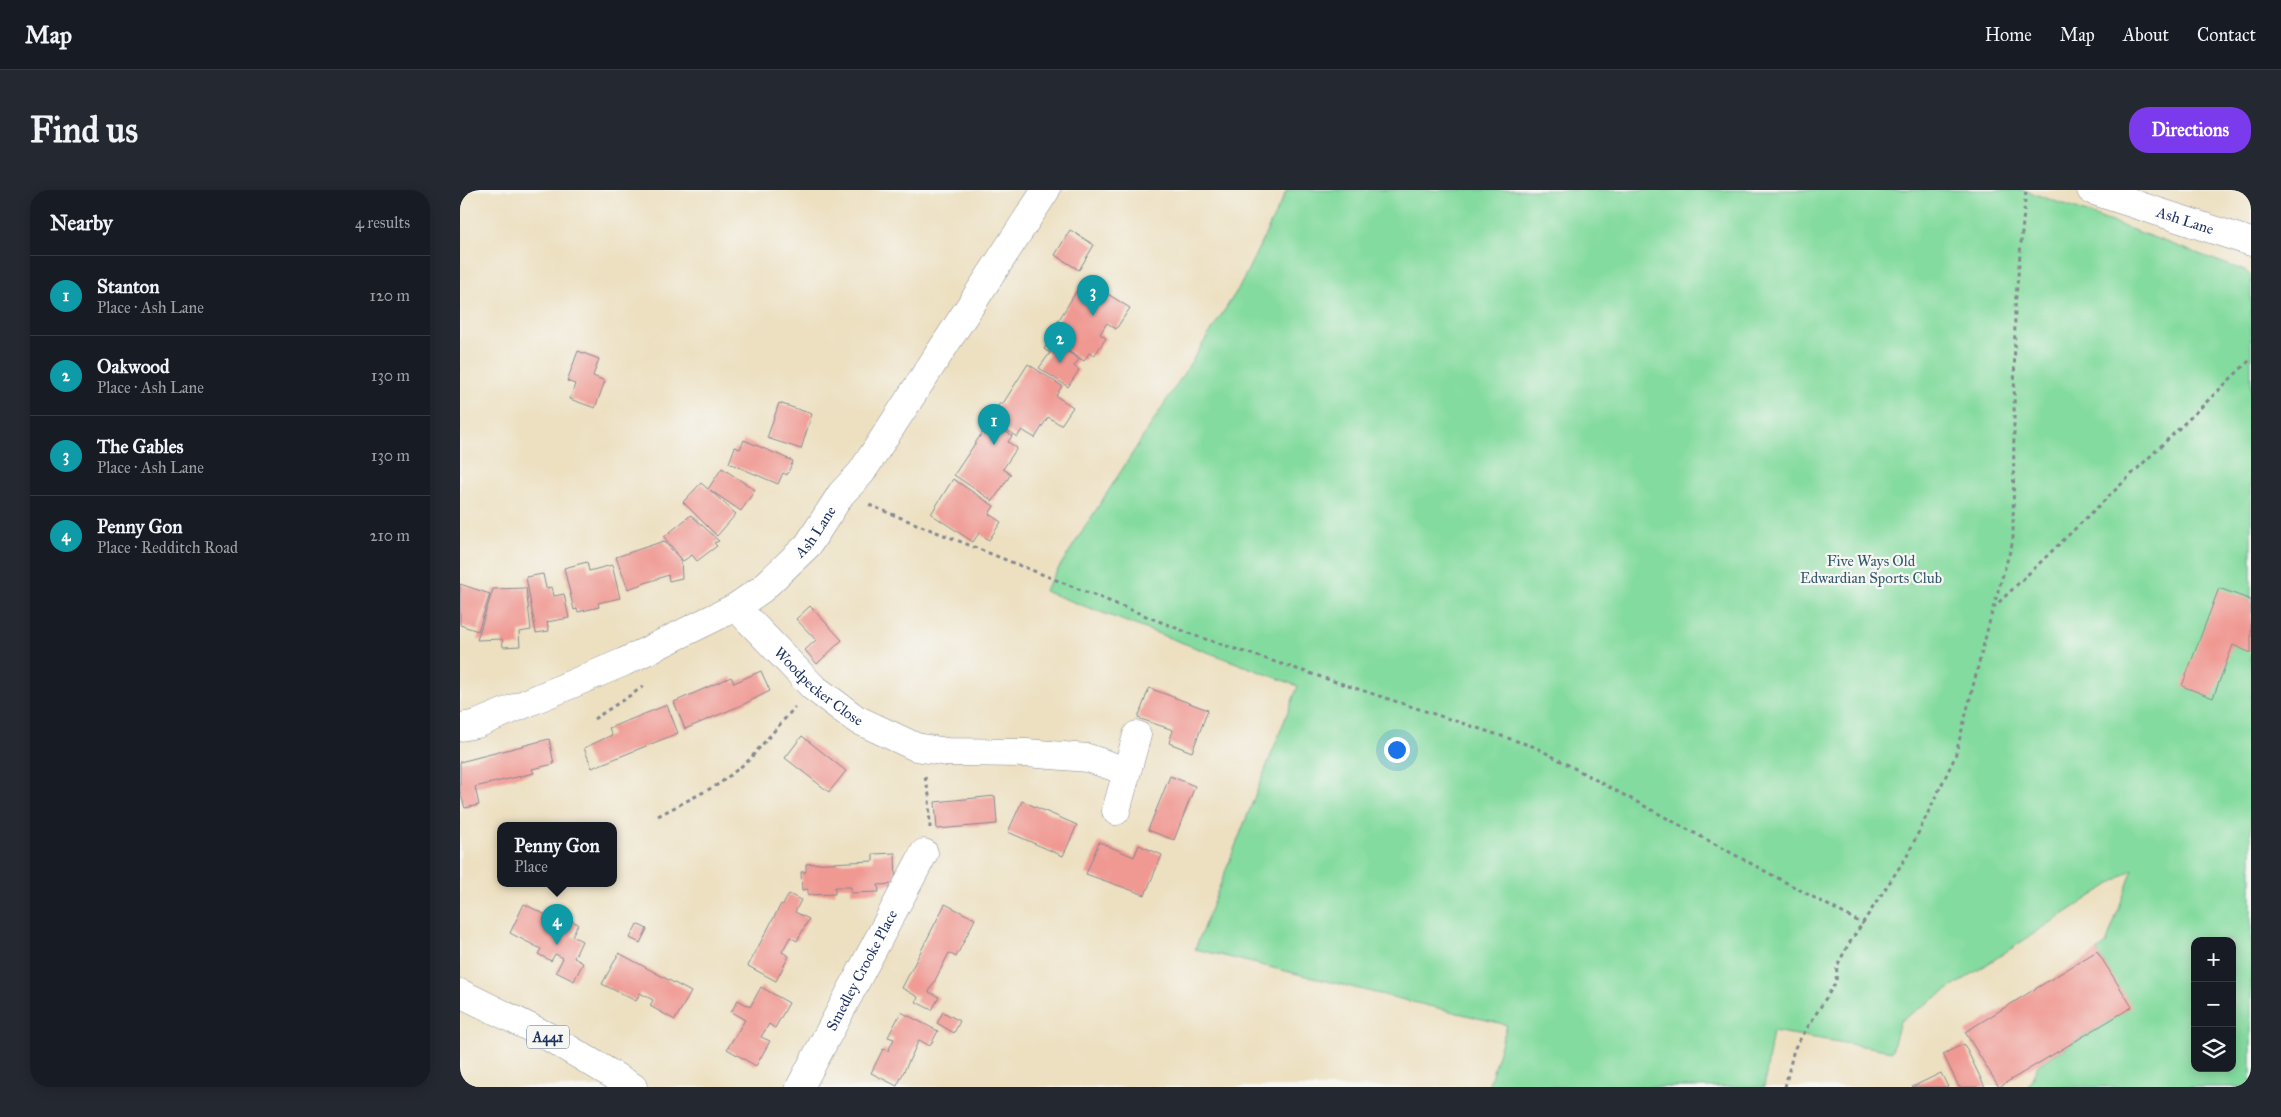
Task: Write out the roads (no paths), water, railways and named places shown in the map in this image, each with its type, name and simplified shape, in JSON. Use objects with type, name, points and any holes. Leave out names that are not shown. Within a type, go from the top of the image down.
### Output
[{"type":"main road","name":"Ash Lane","points":[[460,727],[477,724],[624,662],[736,607],[762,589],[808,545],[841,494],[861,473],[1046,190]]},
{"type":"main road","name":"Ash Lane","points":[[2091,190],[2251,242]]},
{"type":"main road","name":"Woodpecker Close","points":[[736,607],[813,687],[856,719],[916,747],[947,752],[1026,753],[1088,758],[1126,771]]},
{"type":"main road","points":[[1116,811],[1137,735]]},
{"type":"main road","name":"Smedley Crooke Place","points":[[800,1087],[924,853]]},
{"type":"main road","name":"A441","points":[[460,993],[547,1036],[633,1087]]},
{"type":"place","name":"The Gables","points":[[1093,316]]},
{"type":"place","name":"Oakwood","points":[[1060,363]]},
{"type":"place","name":"Stanton","points":[[994,445]]},
{"type":"place","name":"Penny Gon","points":[[557,945]]},
{"type":"park label","name":"Five Ways Old Edwardian Sports Club","points":[[1871,570]]}]
